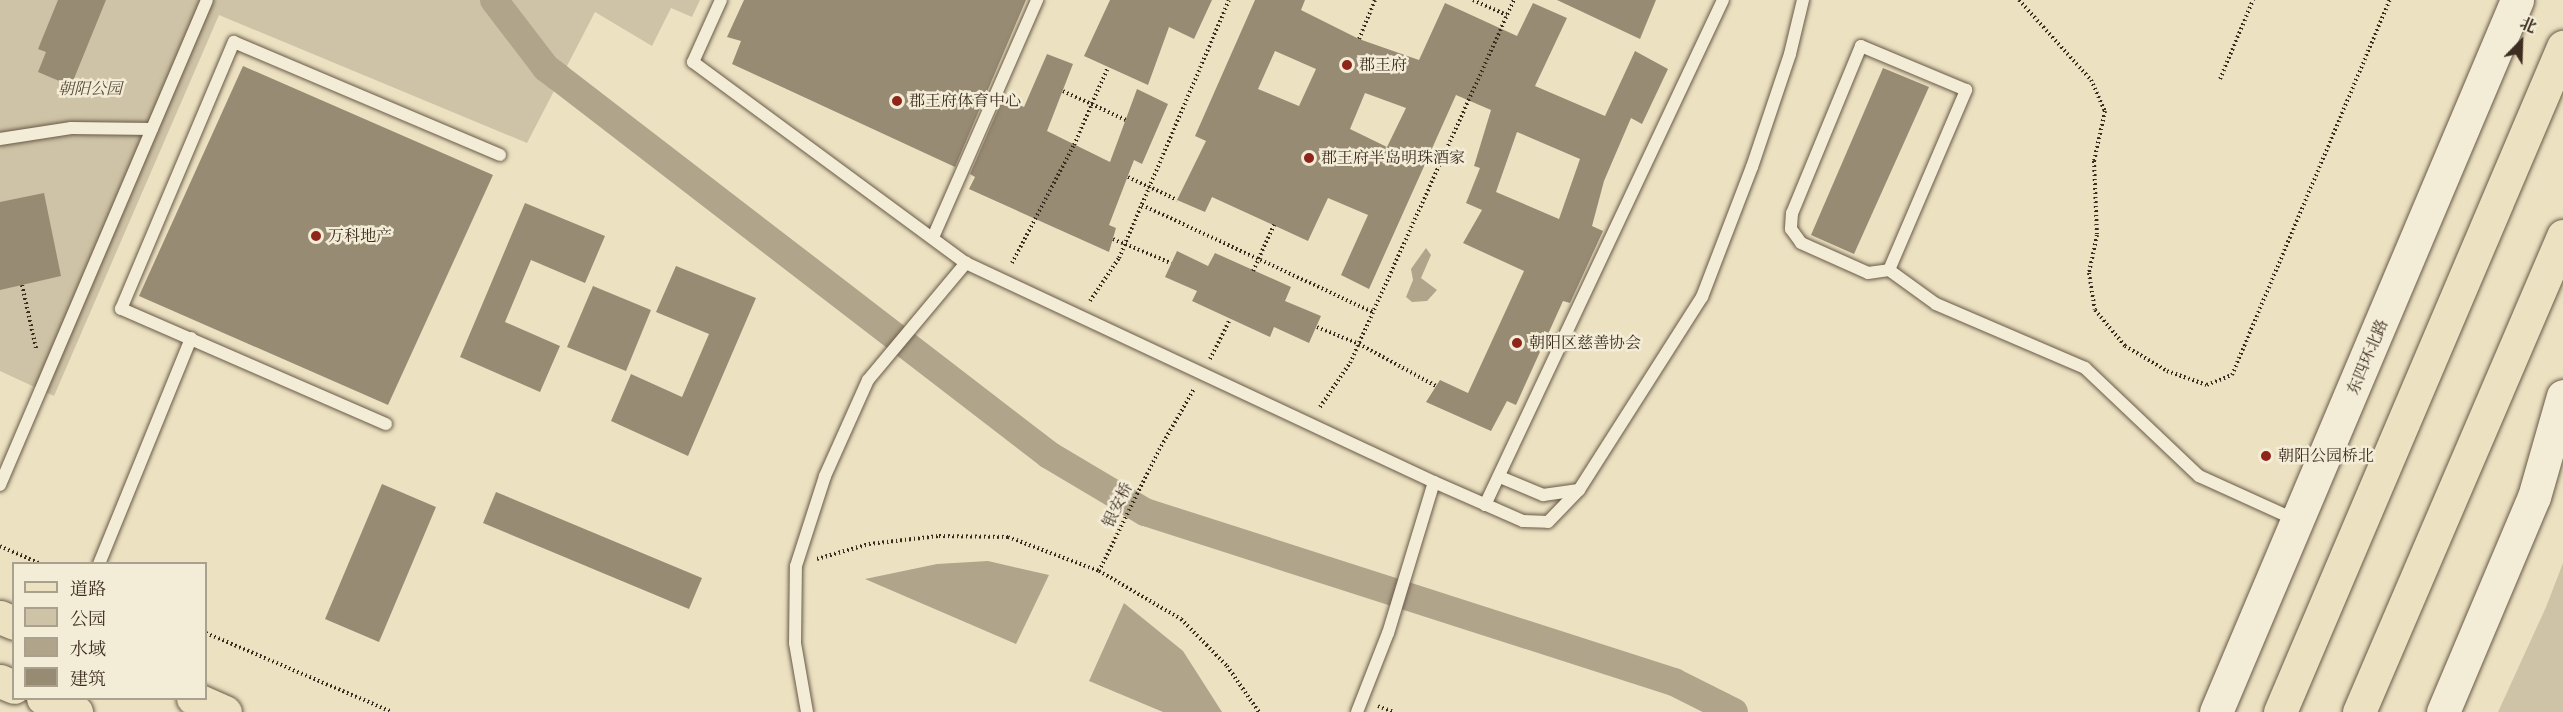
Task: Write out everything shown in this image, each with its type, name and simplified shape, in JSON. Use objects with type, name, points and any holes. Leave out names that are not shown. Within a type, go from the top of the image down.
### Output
[{"type":"main road","points":[[2280,712],[2563,47]]},
{"type":"main road","points":[[2359,712],[2563,236]]},
{"type":"main road","points":[[45,700],[75,712]]},
{"type":"main road","points":[[195,700],[225,712]]},
{"type":"street","name":"东四环北路","points":[[2216,712],[2299,522],[2517,0]]},
{"type":"street","points":[[2443,712],[2534,497],[2563,396]]},
{"type":"lane","points":[[1,480],[42,390],[207,0]]},
{"type":"lane","points":[[721,0],[693,62],[934,236],[966,263],[1485,505],[1523,521],[1548,522],[1579,490],[1702,297],[1752,167],[1790,54],[1803,0]]},
{"type":"lane","points":[[934,236],[1037,0]]},
{"type":"lane","points":[[1485,505],[1723,0]]},
{"type":"lane","points":[[386,424],[121,309],[234,42],[500,155]]},
{"type":"lane","points":[[1889,270],[1966,90],[1861,46],[1792,213],[1791,229],[1801,243],[1868,273],[1889,270],[1936,304],[2085,368],[2199,476],[2299,522]]},
{"type":"lane","points":[[0,139],[70,128],[152,129]]},
{"type":"lane","points":[[807,712],[795,643],[796,566],[825,476],[868,381],[927,307],[966,263]]},
{"type":"lane","points":[[100,562],[191,338]]},
{"type":"lane","points":[[1500,477],[1543,495],[1579,490]]},
{"type":"lane","points":[[1357,712],[1388,633],[1434,482]]},
{"type":"path","points":[[1080,316],[1125,244],[1229,0]]},
{"type":"path","points":[[1359,39],[1375,0]]},
{"type":"path","points":[[1473,0],[1508,15]]},
{"type":"path","points":[[1309,423],[1359,344],[1514,0]]},
{"type":"path","points":[[2019,0],[2091,80],[2105,111],[2094,161],[2097,235],[2089,273],[2095,310],[2125,346],[2167,371],[2207,385],[2232,375],[2390,0]]},
{"type":"path","points":[[2220,79],[2253,0]]},
{"type":"path","points":[[1003,280],[1092,104],[1108,67]]},
{"type":"path","points":[[1063,91],[1126,120]]},
{"type":"path","points":[[1128,177],[1178,200]]},
{"type":"path","points":[[1142,205],[1373,312]]},
{"type":"path","points":[[1253,271],[1274,225]]},
{"type":"path","points":[[1113,239],[1171,263]]},
{"type":"path","points":[[22,285],[42,390]]},
{"type":"path","points":[[1317,327],[1359,344],[1436,386]]},
{"type":"path","name":"银安桥","points":[[1099,571],[1159,450]]},
{"type":"path","points":[[796,566],[869,544],[939,536],[1008,537],[1099,571],[1181,618],[1227,666],[1259,712]]},
{"type":"path","points":[[0,546],[36,562]]},
{"type":"path","points":[[207,633],[392,712]]},
{"type":"green space","name":"朝阳公园","points":[[0,0],[700,0],[692,17],[671,8],[652,46],[595,12],[527,143],[219,15],[54,396],[0,371]]},
{"type":"green space","points":[[2563,563],[2563,712],[2498,712],[2546,607]]},
{"type":"water","points":[[1426,248],[1431,255],[1421,278],[1437,290],[1427,301],[1412,302],[1406,297],[1413,280],[1411,269]]},
{"type":"water","points":[[988,561],[1049,575],[1016,644],[865,579],[937,564]]},
{"type":"water","points":[[1124,603],[1183,651],[1222,712],[1163,712],[1089,681]]},
{"type":"building","points":[[58,0],[106,0],[71,86],[38,72],[46,52],[38,49]]},
{"type":"building","name":"郡王府体育中心","points":[[744,0],[1026,0],[955,167],[732,64],[741,41],[727,37]]},
{"type":"building","points":[[1110,0],[1212,0],[1194,39],[1169,27],[1148,85],[1084,56]]},
{"type":"building","points":[[1255,0],[1305,0],[1301,10],[1359,39],[1419,60],[1445,3],[1517,36],[1533,3],[1567,18],[1535,86],[1605,116],[1635,51],[1668,69],[1642,124],[1631,118],[1604,181],[1592,226],[1603,231],[1570,303],[1563,301],[1516,405],[1507,401],[1491,431],[1426,402],[1440,380],[1468,393],[1524,271],[1463,243],[1482,210],[1466,203],[1480,168],[1474,166],[1491,110],[1456,95],[1369,289],[1341,275],[1368,215],[1328,198],[1308,241],[1212,197],[1205,212],[1177,200],[1206,141],[1195,136]],"holes":[[[1275,51],[1316,69],[1299,106],[1258,89]],[[1365,93],[1406,108],[1387,147],[1350,129]],[[1517,132],[1580,159],[1559,219],[1496,192]]]},
{"type":"building","points":[[1557,0],[1656,0],[1640,39]]},
{"type":"building","points":[[1047,54],[1073,64],[1047,131],[1110,162],[1137,89],[1168,104],[1142,164],[1134,160],[1109,225],[1116,228],[1109,252],[969,189],[975,177],[970,174],[1003,98],[1024,107]]},
{"type":"building","name":"万科地产","points":[[243,66],[493,175],[388,405],[139,296]]},
{"type":"building","points":[[1883,68],[1929,87],[1854,254],[1811,235]]},
{"type":"building","points":[[44,193],[61,276],[0,290],[0,202]]},
{"type":"building","points":[[525,203],[605,236],[585,283],[531,260],[505,322],[560,346],[540,392],[460,357]]},
{"type":"building","points":[[1177,251],[1208,266],[1215,253],[1291,287],[1285,301],[1321,316],[1309,343],[1274,327],[1270,337],[1192,301],[1197,291],[1165,277]]},
{"type":"building","points":[[676,266],[756,298],[688,456],[611,421],[631,374],[682,397],[709,334],[656,312]]},
{"type":"building","points":[[593,286],[651,310],[626,371],[567,347]]},
{"type":"building","points":[[382,484],[436,507],[379,642],[325,619]]},
{"type":"building","points":[[496,492],[702,578],[689,609],[483,523]]},
{"type":"waterway","points":[[494,0],[546,68],[1049,455],[1145,512],[1674,682],[1734,712]]},
{"type":"place","name":"郡王府","points":[[1347,65]]},
{"type":"place","name":"郡王府体育中心","points":[[897,101]]},
{"type":"place","name":"郡王府半岛明珠酒家","points":[[1309,158]]},
{"type":"place","name":"万科地产","points":[[316,236]]},
{"type":"place","name":"朝阳区慈善协会","points":[[1517,343]]},
{"type":"place","name":"朝阳公园桥北","points":[[2266,456]]}]
